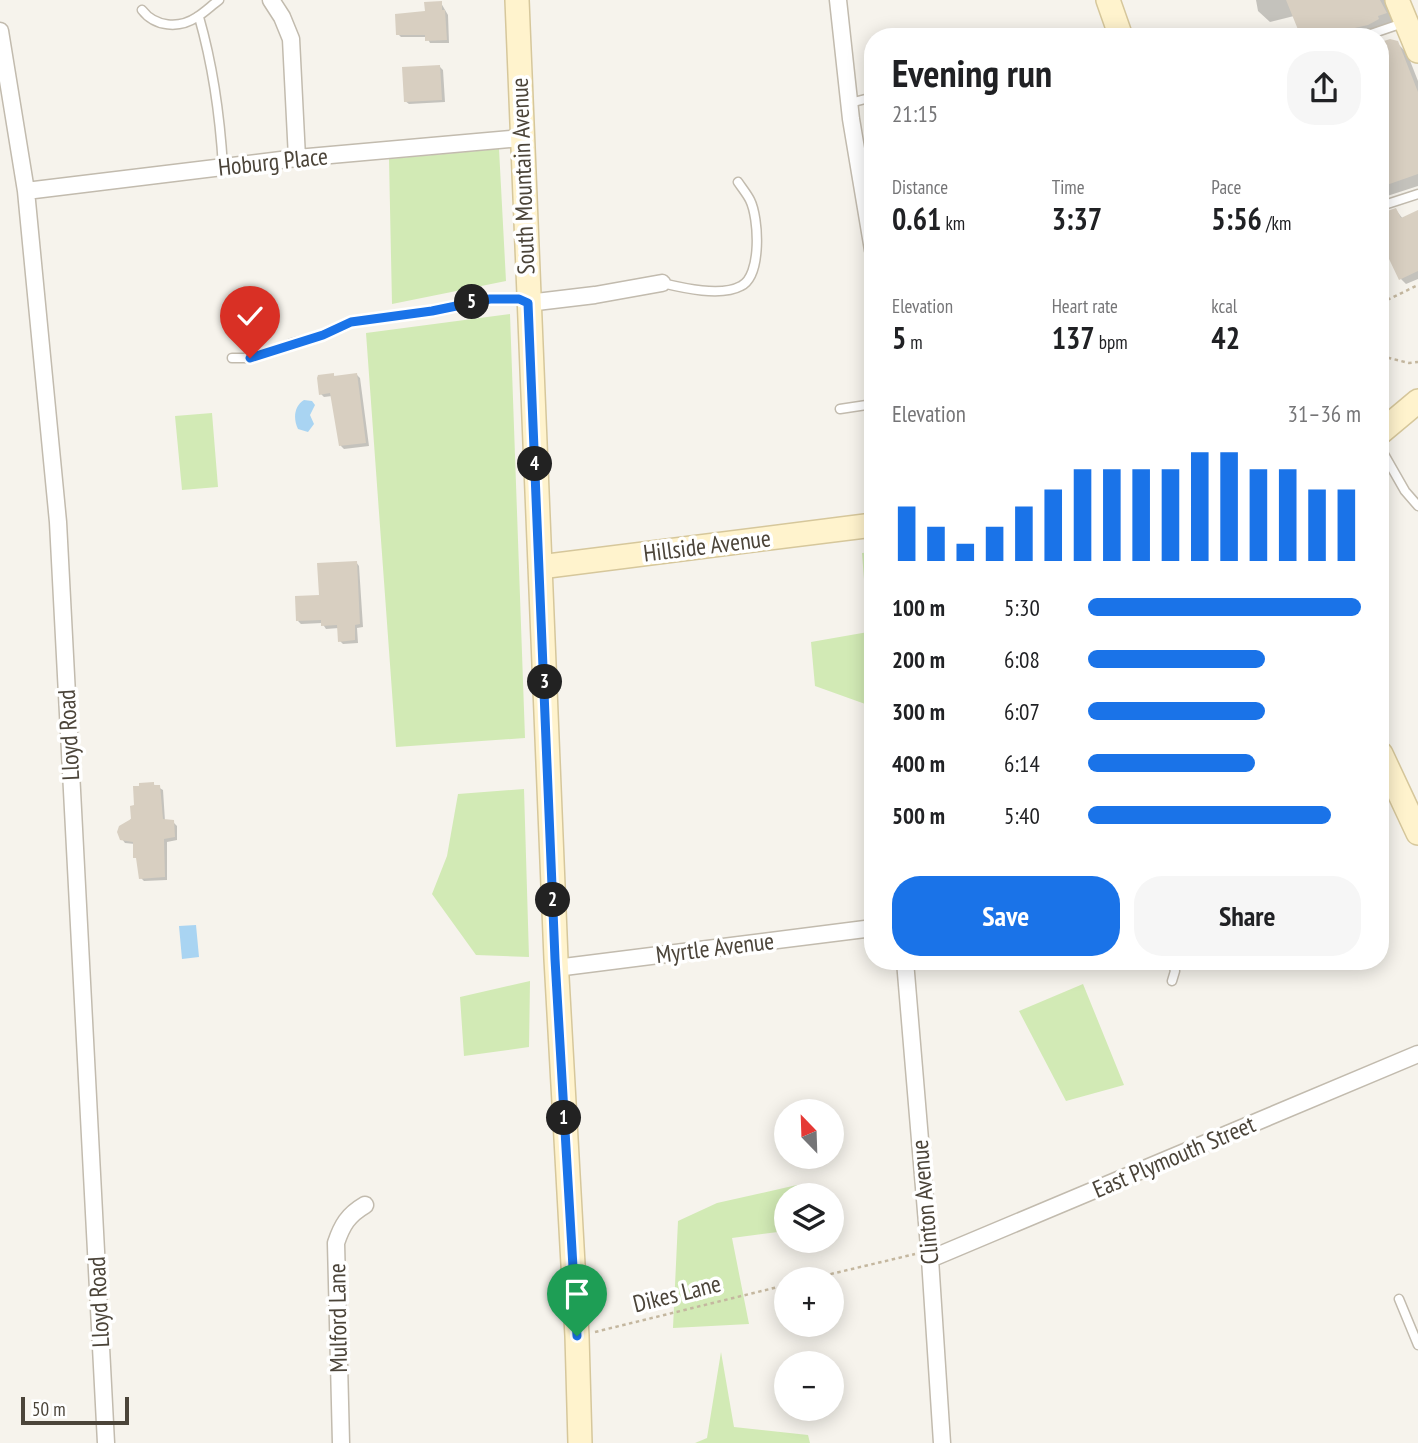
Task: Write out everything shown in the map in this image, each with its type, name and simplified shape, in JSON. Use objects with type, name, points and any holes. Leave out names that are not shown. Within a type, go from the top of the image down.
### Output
[{"type":"street","points":[[271,0],[291,39],[297,158]]},
{"type":"street","name":"South Mountain Avenue","points":[[517,0],[556,968],[577,1336],[580,1443]]},
{"type":"street","points":[[838,0],[849,103],[864,200]]},
{"type":"street","points":[[1108,0],[1118,28]]},
{"type":"street","points":[[1397,0],[1418,51]]},
{"type":"street","name":"Lloyd Road","points":[[0,31],[26,191],[58,522],[106,1443]]},
{"type":"street","name":"Hoburg Place","points":[[26,191],[297,158],[521,138]]},
{"type":"street","points":[[528,303],[596,295],[662,283]]},
{"type":"street","points":[[1389,425],[1418,401]]},
{"type":"street","name":"Hillside Avenue","points":[[540,567],[864,526]]},
{"type":"street","points":[[1389,774],[1418,833]]},
{"type":"street","name":"Myrtle Avenue","points":[[556,968],[864,929]]},
{"type":"street","name":"Clinton Avenue","points":[[906,970],[942,1443]]},
{"type":"street","name":"East Plymouth Street","points":[[929,1255],[1418,1054]]},
{"type":"street","name":"Mulford Lane","points":[[341,1443],[337,1243],[342,1225],[353,1212],[365,1205]]},
{"type":"lane","points":[[142,10],[149,18],[161,24],[182,24],[199,17],[219,0]]},
{"type":"lane","points":[[199,17],[217,100],[223,167]]},
{"type":"lane","points":[[1388,28],[1406,22]]},
{"type":"lane","points":[[849,103],[864,99]]},
{"type":"lane","points":[[662,283],[704,290],[734,289],[749,280],[753,272],[756,220],[751,201],[738,182]]},
{"type":"lane","points":[[1389,203],[1418,194]]},
{"type":"lane","points":[[232,358],[250,358],[272,352],[292,343],[323,335],[351,322],[432,311],[490,299],[519,299],[528,303]]},
{"type":"lane","points":[[840,409],[864,405]]},
{"type":"lane","points":[[1389,463],[1405,491],[1418,506]]},
{"type":"lane","points":[[1172,981],[1175,970]]},
{"type":"lane","points":[[1399,1299],[1418,1345]]},
{"type":"path","points":[[1389,299],[1418,285]]},
{"type":"path","points":[[1389,358],[1409,363],[1418,362]]},
{"type":"path","points":[[844,1272],[929,1255]]},
{"type":"path","name":"Dikes Lane","points":[[577,1336],[774,1288]]},
{"type":"green space","points":[[499,149],[506,281],[392,304],[389,159]]},
{"type":"green space","points":[[510,314],[525,738],[396,747],[366,333]]},
{"type":"green space","points":[[212,413],[218,487],[182,490],[175,416]]},
{"type":"green space","points":[[864,633],[864,704],[815,686],[811,642]]},
{"type":"green space","points":[[524,789],[529,957],[476,955],[432,894],[447,856],[458,794]]},
{"type":"green space","points":[[530,981],[529,1047],[464,1056],[460,997]]},
{"type":"green space","points":[[1083,984],[1124,1085],[1066,1101],[1019,1011]]},
{"type":"green space","points":[[774,1190],[774,1233],[732,1238],[749,1324],[673,1328],[678,1221],[717,1203]]},
{"type":"green space","points":[[721,1352],[734,1427],[808,1435],[810,1443],[695,1443],[707,1438]]},
{"type":"water","points":[[304,400],[312,401],[315,405],[310,415],[314,424],[308,432],[298,429],[295,421],[296,409]]},
{"type":"water","points":[[196,925],[199,957],[182,959],[179,926]]},
{"type":"building","points":[[1286,0],[1380,0],[1387,13],[1378,16],[1379,19],[1368,25],[1355,28],[1297,28]]},
{"type":"building","points":[[442,1],[447,40],[425,41],[425,35],[396,35],[395,14],[425,11],[424,2]]},
{"type":"building","points":[[1389,39],[1398,41],[1418,92],[1418,174],[1389,184]]},
{"type":"building","points":[[440,65],[442,100],[404,102],[402,67]]},
{"type":"building","points":[[1396,208],[1401,218],[1418,210],[1418,271],[1399,280],[1389,259],[1389,210]]},
{"type":"building","points":[[334,373],[334,376],[357,373],[366,443],[339,446],[330,393],[319,395],[317,378],[318,375]]},
{"type":"building","points":[[357,561],[360,624],[355,625],[355,640],[338,642],[337,625],[321,626],[321,620],[296,621],[295,596],[319,595],[317,563]]},
{"type":"building","points":[[154,782],[154,785],[160,785],[163,819],[174,820],[175,837],[164,839],[165,877],[139,879],[136,858],[133,858],[133,842],[120,840],[117,832],[119,826],[131,819],[130,806],[134,805],[133,786]]},
{"type":"route","points":[[250,358],[323,335],[351,322],[432,311],[490,299],[519,299],[528,303],[555,959],[577,1336]]}]
